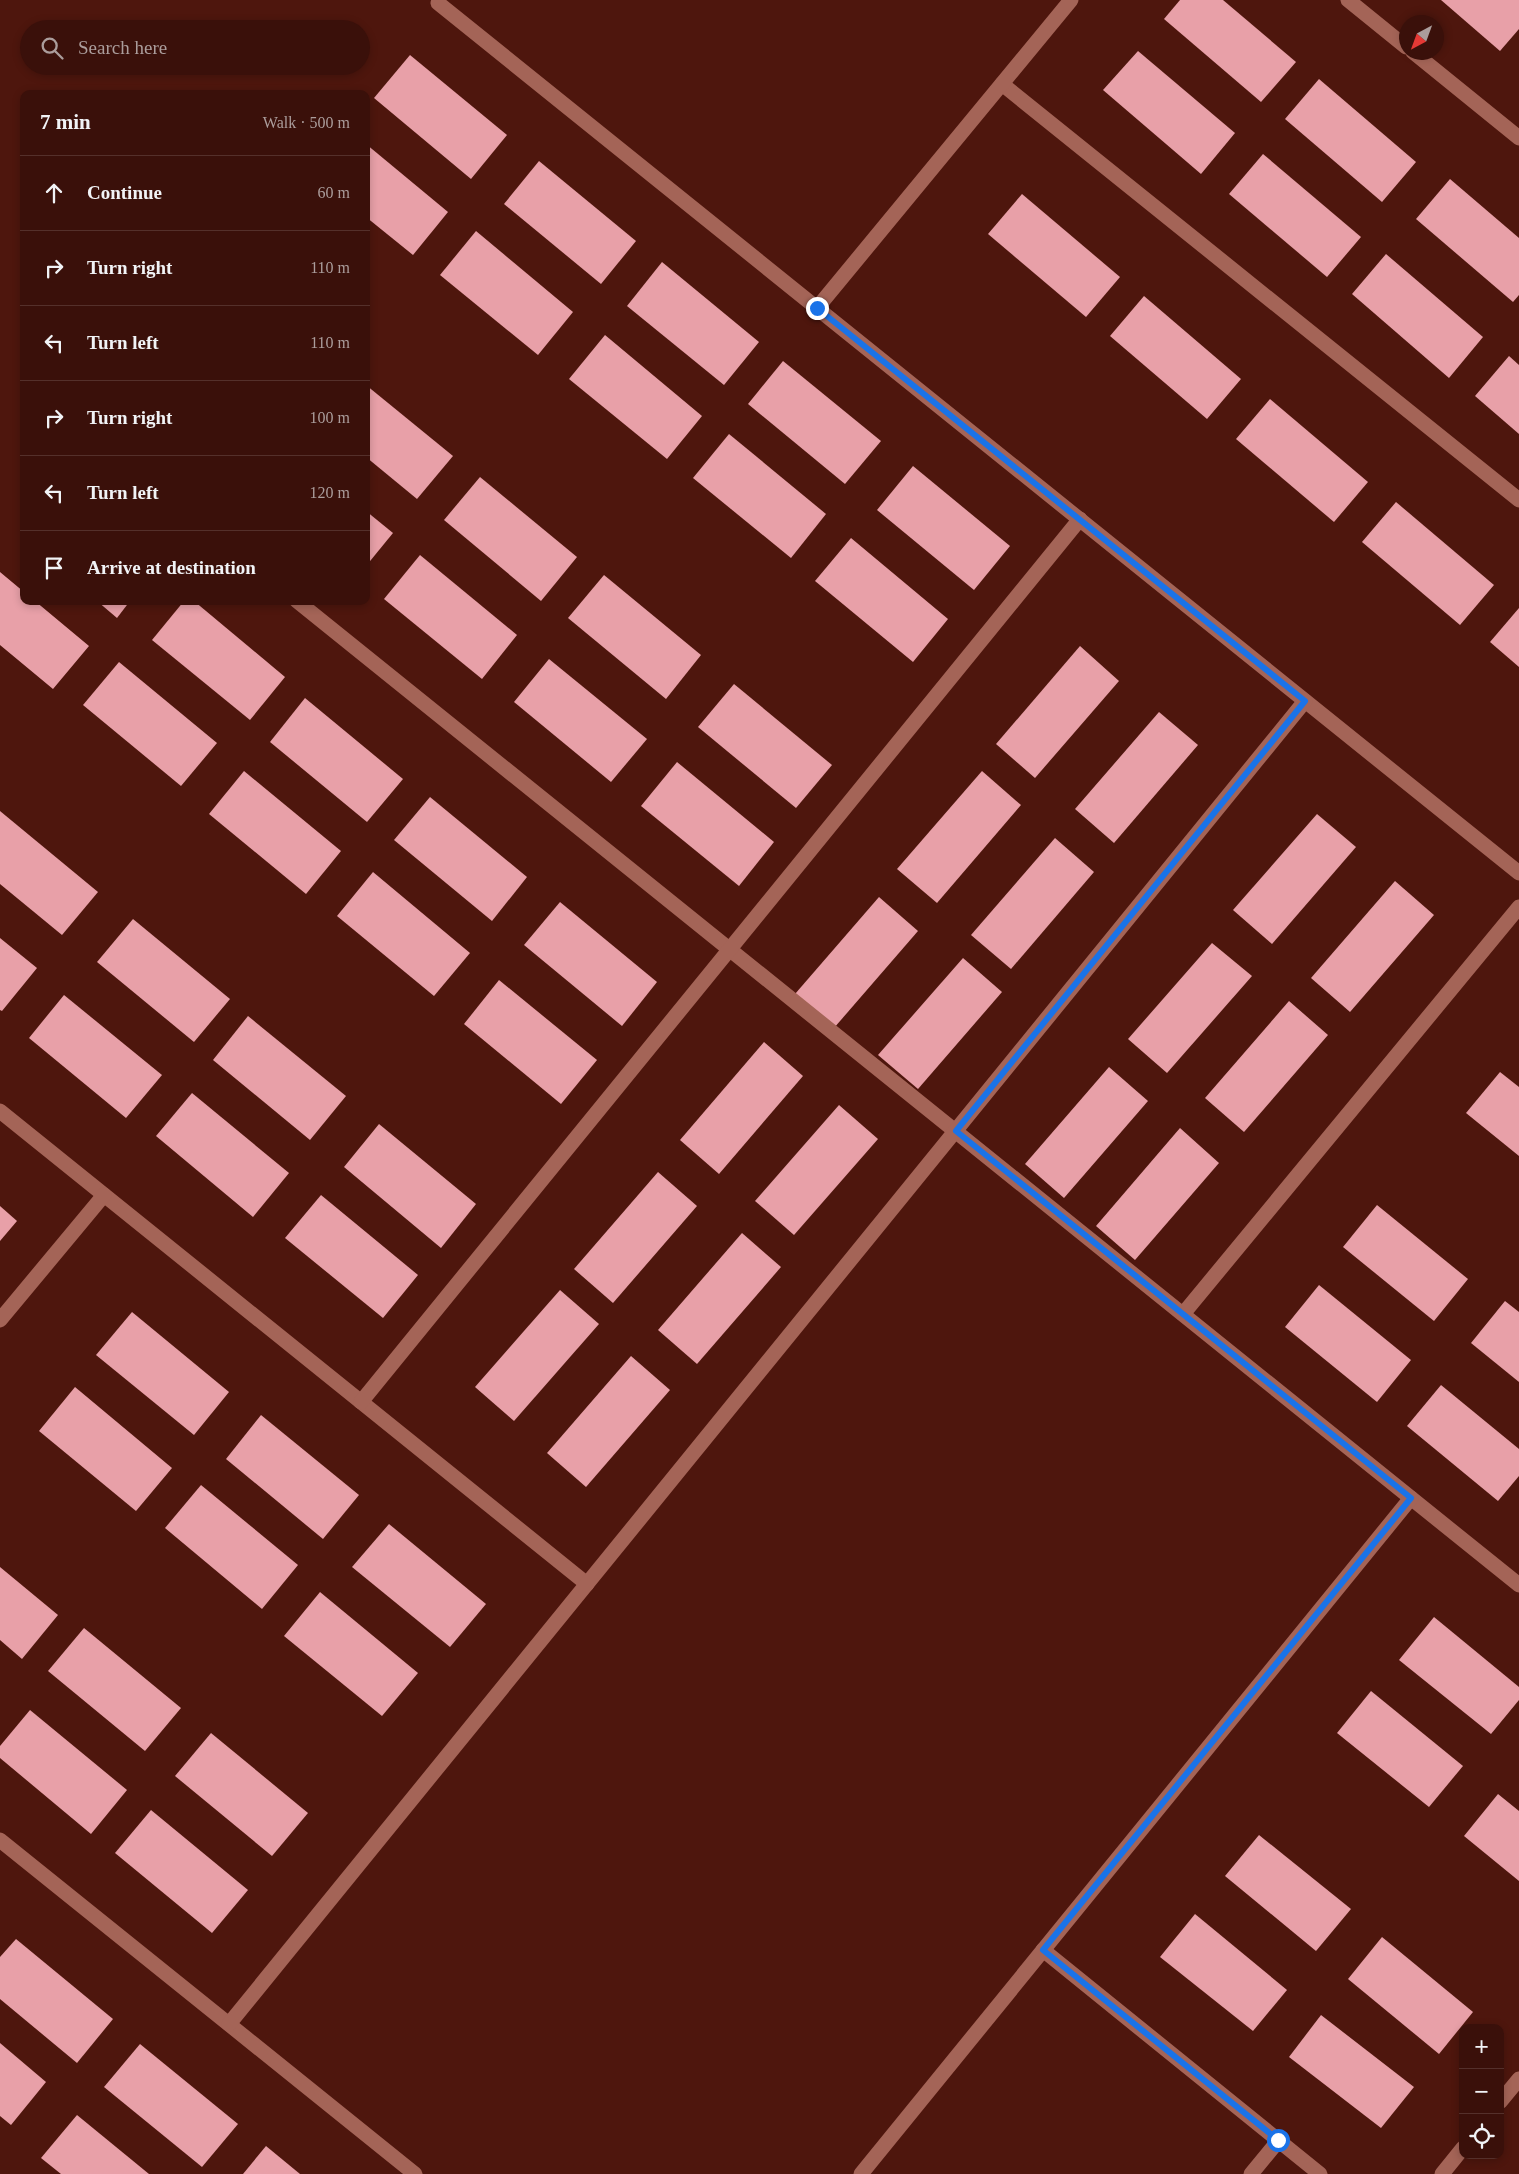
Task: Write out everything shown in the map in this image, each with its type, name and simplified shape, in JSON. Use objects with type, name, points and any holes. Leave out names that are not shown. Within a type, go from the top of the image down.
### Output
[{"type":"lane","points":[[817,308],[1071,0]]},
{"type":"lane","points":[[1348,0],[1399,41]]},
{"type":"lane","points":[[438,3],[1519,873]]},
{"type":"lane","points":[[1423,60],[1519,138]]},
{"type":"lane","points":[[1002,84],[1519,500]]},
{"type":"lane","points":[[361,1402],[1080,519]]},
{"type":"lane","points":[[303,605],[1519,1585]]},
{"type":"lane","points":[[229,2024],[1305,701]]},
{"type":"lane","points":[[1183,1314],[1519,907]]},
{"type":"lane","points":[[0,1111],[587,1584]]},
{"type":"lane","points":[[0,1320],[104,1195]]},
{"type":"lane","points":[[861,2174],[1411,1498]]},
{"type":"lane","points":[[0,1840],[415,2174]]},
{"type":"lane","points":[[1043,1950],[1320,2174]]},
{"type":"lane","points":[[1504,2097],[1519,2079]]},
{"type":"lane","points":[[1251,2174],[1278,2140]]},
{"type":"lane","points":[[1442,2174],[1459,2153]]},
{"type":"building","points":[[1180,0],[1223,0],[1296,62],[1261,102],[1164,19]]},
{"type":"building","points":[[1441,0],[1519,0],[1519,29],[1500,51]]},
{"type":"building","points":[[1138,51],[1235,133],[1201,174],[1103,90]]},
{"type":"building","points":[[410,55],[507,135],[471,179],[374,98]]},
{"type":"building","points":[[1319,79],[1416,162],[1382,202],[1285,119]]},
{"type":"building","points":[[370,147],[448,212],[413,255],[370,220]]},
{"type":"building","points":[[1263,154],[1361,237],[1327,277],[1229,194]]},
{"type":"building","points":[[539,161],[636,241],[601,284],[504,204]]},
{"type":"building","points":[[1450,179],[1519,238],[1519,295],[1513,302],[1416,219]]},
{"type":"building","points":[[1022,194],[1120,277],[1086,317],[988,234]]},
{"type":"building","points":[[476,231],[573,312],[538,355],[440,275]]},
{"type":"building","points":[[1386,254],[1483,337],[1449,378],[1352,294]]},
{"type":"building","points":[[662,262],[759,342],[724,385],[627,306]]},
{"type":"building","points":[[1144,296],[1241,379],[1207,419],[1110,336]]},
{"type":"building","points":[[605,335],[702,416],[667,459],[569,379]]},
{"type":"building","points":[[1509,356],[1519,365],[1519,434],[1475,396]]},
{"type":"building","points":[[783,361],[881,441],[845,484],[748,404]]},
{"type":"building","points":[[370,388],[453,456],[417,499],[370,460]]},
{"type":"building","points":[[1270,399],[1368,482],[1334,522],[1236,439]]},
{"type":"building","points":[[729,434],[826,514],[791,558],[693,478]]},
{"type":"building","points":[[913,466],[1010,546],[974,590],[877,510]]},
{"type":"building","points":[[480,477],[577,557],[541,601],[444,520]]},
{"type":"building","points":[[1396,502],[1494,585],[1460,625],[1362,542]]},
{"type":"building","points":[[370,514],[393,533],[370,561]]},
{"type":"building","points":[[851,538],[948,619],[913,662],[815,581]]},
{"type":"building","points":[[420,555],[517,635],[482,679],[384,599]]},
{"type":"building","points":[[0,572],[20,589],[20,605],[40,605],[89,646],[53,689],[0,645]]},
{"type":"building","points":[[604,575],[701,655],[666,699],[568,618]]},
{"type":"building","points":[[102,605],[127,605],[117,618]]},
{"type":"building","points":[[181,605],[199,605],[285,677],[250,720],[152,640]]},
{"type":"building","points":[[1519,608],[1519,667],[1490,642]]},
{"type":"building","points":[[1080,646],[1119,681],[1035,778],[996,744]]},
{"type":"building","points":[[549,659],[647,739],[611,782],[514,702]]},
{"type":"building","points":[[119,662],[217,743],[181,786],[83,705]]},
{"type":"building","points":[[734,684],[832,765],[796,808],[698,727]]},
{"type":"building","points":[[305,698],[403,779],[367,822],[270,742]]},
{"type":"building","points":[[1159,712],[1198,745],[1114,843],[1075,809]]},
{"type":"building","points":[[677,762],[774,842],[739,886],[641,806]]},
{"type":"building","points":[[244,771],[341,851],[306,894],[209,814]]},
{"type":"building","points":[[982,771],[1021,805],[937,903],[897,869]]},
{"type":"building","points":[[430,797],[527,877],[492,921],[394,840]]},
{"type":"building","points":[[0,811],[98,892],[62,935],[0,884]]},
{"type":"building","points":[[1317,814],[1356,847],[1272,944],[1233,910]]},
{"type":"building","points":[[1055,838],[1094,872],[1011,969],[971,935]]},
{"type":"building","points":[[373,872],[470,953],[434,996],[337,916]]},
{"type":"building","points":[[1395,881],[1434,915],[1350,1012],[1311,978]]},
{"type":"building","points":[[879,897],[918,931],[834,1028],[795,994]]},
{"type":"building","points":[[560,902],[657,982],[622,1026],[524,945]]},
{"type":"building","points":[[133,919],[230,999],[194,1042],[97,962]]},
{"type":"building","points":[[0,938],[37,968],[2,1011],[0,1010]]},
{"type":"building","points":[[1212,943],[1252,976],[1167,1073],[1128,1039]]},
{"type":"building","points":[[963,958],[1002,992],[918,1089],[878,1055]]},
{"type":"building","points":[[499,980],[597,1060],[561,1104],[464,1024]]},
{"type":"building","points":[[64,995],[162,1075],[126,1118],[29,1038]]},
{"type":"building","points":[[1289,1001],[1328,1035],[1244,1132],[1205,1098]]},
{"type":"building","points":[[248,1016],[346,1096],[310,1140],[213,1060]]},
{"type":"building","points":[[764,1042],[803,1076],[719,1174],[680,1140]]},
{"type":"building","points":[[1109,1067],[1148,1101],[1064,1198],[1025,1164]]},
{"type":"building","points":[[1500,1072],[1519,1087],[1519,1156],[1466,1113]]},
{"type":"building","points":[[192,1093],[289,1173],[253,1217],[156,1136]]},
{"type":"building","points":[[839,1105],[878,1139],[794,1235],[755,1201]]},
{"type":"building","points":[[379,1124],[476,1204],[441,1248],[344,1167]]},
{"type":"building","points":[[1180,1128],[1219,1163],[1135,1260],[1096,1226]]},
{"type":"building","points":[[658,1172],[697,1206],[613,1303],[574,1269]]},
{"type":"building","points":[[321,1195],[418,1275],[383,1318],[285,1238]]},
{"type":"building","points":[[1377,1205],[1468,1279],[1434,1321],[1343,1247]]},
{"type":"building","points":[[0,1206],[17,1221],[0,1241]]},
{"type":"building","points":[[742,1233],[781,1267],[697,1364],[658,1330]]},
{"type":"building","points":[[1319,1285],[1411,1360],[1377,1402],[1285,1327]]},
{"type":"building","points":[[560,1290],[599,1324],[514,1421],[475,1387]]},
{"type":"building","points":[[1505,1301],[1519,1312],[1519,1382],[1471,1343]]},
{"type":"building","points":[[132,1312],[229,1392],[194,1435],[96,1355]]},
{"type":"building","points":[[631,1356],[670,1390],[586,1487],[547,1453]]},
{"type":"building","points":[[1441,1385],[1519,1449],[1519,1476],[1498,1501],[1407,1426]]},
{"type":"building","points":[[75,1387],[172,1468],[136,1511],[39,1431]]},
{"type":"building","points":[[261,1415],[359,1495],[323,1539],[226,1459]]},
{"type":"building","points":[[201,1485],[298,1565],[262,1609],[165,1528]]},
{"type":"building","points":[[389,1524],[486,1604],[450,1647],[352,1567]]},
{"type":"building","points":[[0,1567],[58,1615],[22,1659],[0,1640]]},
{"type":"building","points":[[320,1592],[418,1673],[382,1716],[284,1636]]},
{"type":"building","points":[[1434,1617],[1519,1687],[1519,1700],[1491,1734],[1399,1660]]},
{"type":"building","points":[[84,1628],[181,1708],[145,1751],[48,1671]]},
{"type":"building","points":[[1371,1691],[1463,1766],[1429,1807],[1337,1733]]},
{"type":"building","points":[[30,1710],[127,1790],[91,1834],[0,1758],[0,1746]]},
{"type":"building","points":[[211,1733],[308,1813],[272,1856],[175,1776]]},
{"type":"building","points":[[1498,1794],[1519,1811],[1519,1881],[1464,1836]]},
{"type":"building","points":[[151,1810],[248,1890],[212,1933],[115,1853]]},
{"type":"building","points":[[1259,1835],[1351,1909],[1316,1951],[1225,1876]]},
{"type":"building","points":[[1195,1914],[1287,1990],[1253,2031],[1160,1957]]},
{"type":"building","points":[[1382,1937],[1473,2012],[1463,2024],[1459,2024],[1459,2029],[1439,2054],[1348,1979]]},
{"type":"building","points":[[16,1939],[113,2019],[77,2063],[0,1999],[0,1957]]},
{"type":"building","points":[[1321,2015],[1414,2087],[1381,2128],[1289,2057]]},
{"type":"building","points":[[0,2043],[46,2082],[11,2125],[0,2116]]},
{"type":"building","points":[[140,2044],[238,2124],[202,2167],[104,2087]]},
{"type":"building","points":[[77,2115],[149,2174],[61,2174],[41,2158]]},
{"type":"building","points":[[266,2146],[300,2174],[243,2174]]},
{"type":"route","points":[[817,308],[1305,701],[956,1131],[1411,1498],[1043,1950],[1278,2140]]}]
